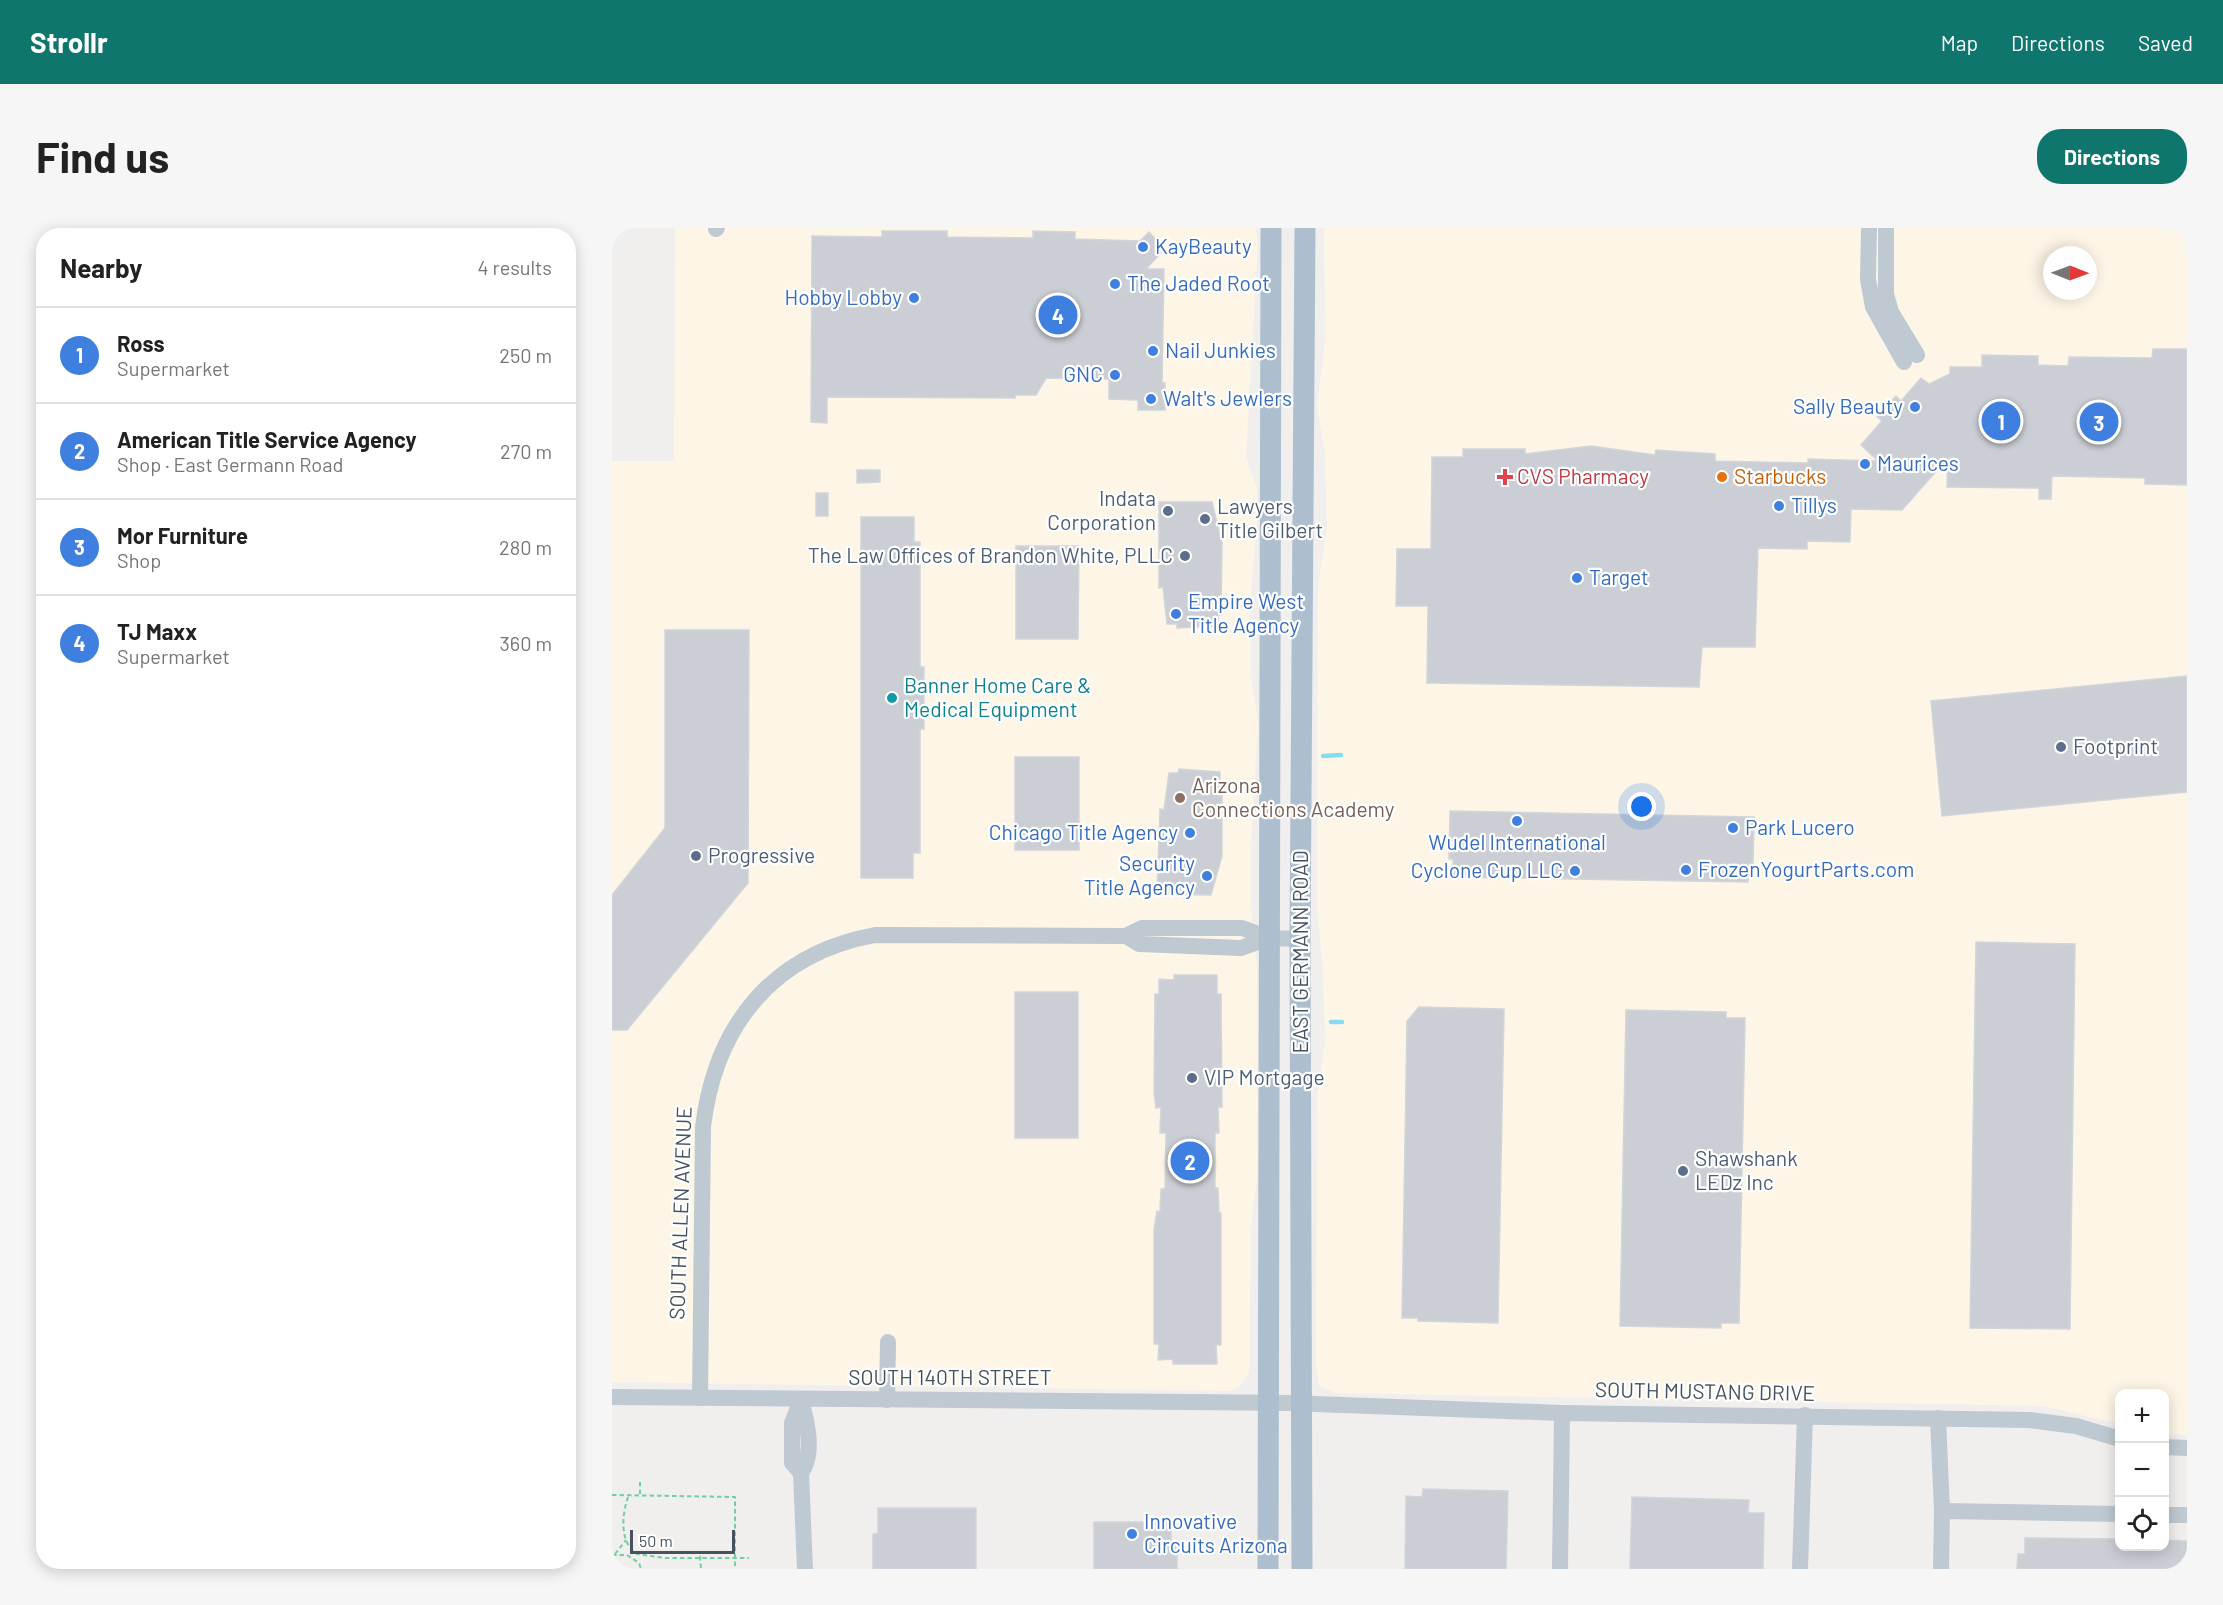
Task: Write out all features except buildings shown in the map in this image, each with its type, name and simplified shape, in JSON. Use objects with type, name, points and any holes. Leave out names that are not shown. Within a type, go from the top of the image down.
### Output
[{"type":"main road","name":"EAST GERMANN ROAD","points":[[1271,228],[1269,938],[1286,1403],[1302,1569]]},
{"type":"main road","name":"EAST GERMANN ROAD","points":[[1268,1569],[1286,1403],[1300,939],[1305,228]]},
{"type":"street","points":[[1869,228],[1868,279],[1873,307],[1911,358],[1891,312],[1886,294],[1886,228]]},
{"type":"street","name":"SOUTH ALLEN AVENUE","points":[[700,1398],[703,1127],[706,1102],[717,1062],[744,1011],[768,988],[798,965],[834,945],[855,939],[903,934],[1126,936],[1139,944],[1241,948],[1269,938],[1300,939]]},
{"type":"street","points":[[887,1400],[888,1342]]},
{"type":"street","name":"SOUTH 140TH STREET","points":[[612,1397],[1286,1403]]},
{"type":"street","points":[[801,1400],[792,1423],[792,1463],[801,1473],[805,1569]]},
{"type":"street","name":"SOUTH MUSTANG DRIVE","points":[[1286,1403],[1562,1413],[1805,1415],[2055,1422],[2115,1438]]},
{"type":"street","points":[[1560,1569],[1562,1413]]},
{"type":"street","points":[[1800,1569],[1805,1415]]},
{"type":"street","points":[[1938,1418],[1942,1510],[1941,1569]]},
{"type":"street","points":[[2169,1447],[2187,1448]]},
{"type":"street","points":[[1942,1510],[2115,1514]]},
{"type":"street","points":[[2169,1515],[2187,1515]]},
{"type":"path","points":[[640,1482],[640,1496]]},
{"type":"path","points":[[612,1495],[735,1497],[735,1569]]},
{"type":"path","points":[[628,1496],[622,1517],[626,1539],[632,1550],[644,1555],[665,1558],[700,1556],[749,1558]]},
{"type":"path","points":[[614,1554],[626,1539]]},
{"type":"path","points":[[614,1554],[627,1555],[639,1563]]},
{"type":"path","points":[[640,1569],[639,1563],[644,1555]]},
{"type":"path","points":[[700,1556],[701,1569]]},
{"type":"shaded area","points":[[675,228],[1255,228],[1258,241],[1246,457],[1257,488],[1257,521],[1250,607],[1251,677],[1258,722],[1251,846],[1251,908],[1257,970],[1257,1179],[1251,1227],[1249,1372],[1240,1386],[1230,1391],[612,1382],[612,461],[674,461]]},
{"type":"shaded area","points":[[1324,228],[2187,228],[2187,1435],[2169,1434],[2169,1389],[2115,1389],[2115,1423],[2044,1406],[1336,1393],[1319,1386],[1316,1362],[1317,1100],[1325,1041],[1323,973],[1317,907],[1318,586],[1327,526],[1325,454],[1317,408],[1325,341]]},
{"type":"waterway","points":[[1236,511],[1252,512]]},
{"type":"waterway","points":[[1323,756],[1341,755]]},
{"type":"waterway","points":[[1331,1022],[1342,1022]]},
{"type":"place","name":"KayBeauty","points":[[1143,247]]},
{"type":"place","name":"The Jaded Root","points":[[1115,284]]},
{"type":"place","name":"Hobby Lobby","points":[[914,298]]},
{"type":"place","name":"TJ Maxx","points":[[1058,315]]},
{"type":"place","name":"Nail Junkies","points":[[1153,351]]},
{"type":"place","name":"GNC","points":[[1115,375]]},
{"type":"place","name":"Walt's Jewlers","points":[[1151,399]]},
{"type":"place","name":"Sally Beauty","points":[[1915,407]]},
{"type":"place","name":"Ross","points":[[2001,421]]},
{"type":"place","name":"Mor Furniture","points":[[2099,422]]},
{"type":"place","name":"Maurices","points":[[1865,464]]},
{"type":"place","name":"CVS Pharmacy","points":[[1505,477]]},
{"type":"place","name":"Starbucks","points":[[1722,477]]},
{"type":"place","name":"Tillys","points":[[1779,506]]},
{"type":"place","name":"Indata Corporation","points":[[1168,511]]},
{"type":"place","name":"Lawyers Title Gilbert","points":[[1205,519]]},
{"type":"place","name":"The Law Offices of Brandon White, PLLC","points":[[1185,556]]},
{"type":"place","name":"Target","points":[[1577,578]]},
{"type":"place","name":"Empire West Title Agency","points":[[1176,614]]},
{"type":"place","name":"Banner Home Care & Medical Equipment","points":[[892,698]]},
{"type":"place","name":"Footprint","points":[[2061,747]]},
{"type":"place","name":"Arizona Connections Academy","points":[[1180,798]]},
{"type":"place","name":"Wudel International","points":[[1517,821]]},
{"type":"place","name":"Park Lucero","points":[[1733,828]]},
{"type":"place","name":"Chicago Title Agency","points":[[1190,833]]},
{"type":"place","name":"Progressive","points":[[696,856]]},
{"type":"place","name":"FrozenYogurtParts.com","points":[[1686,870]]},
{"type":"place","name":"Cyclone Cup LLC","points":[[1575,871]]},
{"type":"place","name":"Security Title Agency","points":[[1207,876]]},
{"type":"place","name":"VIP Mortgage","points":[[1192,1078]]},
{"type":"place","name":"American Title Service Agency","points":[[1190,1161]]},
{"type":"place","name":"Shawshank LEDz Inc","points":[[1683,1171]]},
{"type":"place","name":"Innovative Circuits Arizona","points":[[1132,1534]]}]
